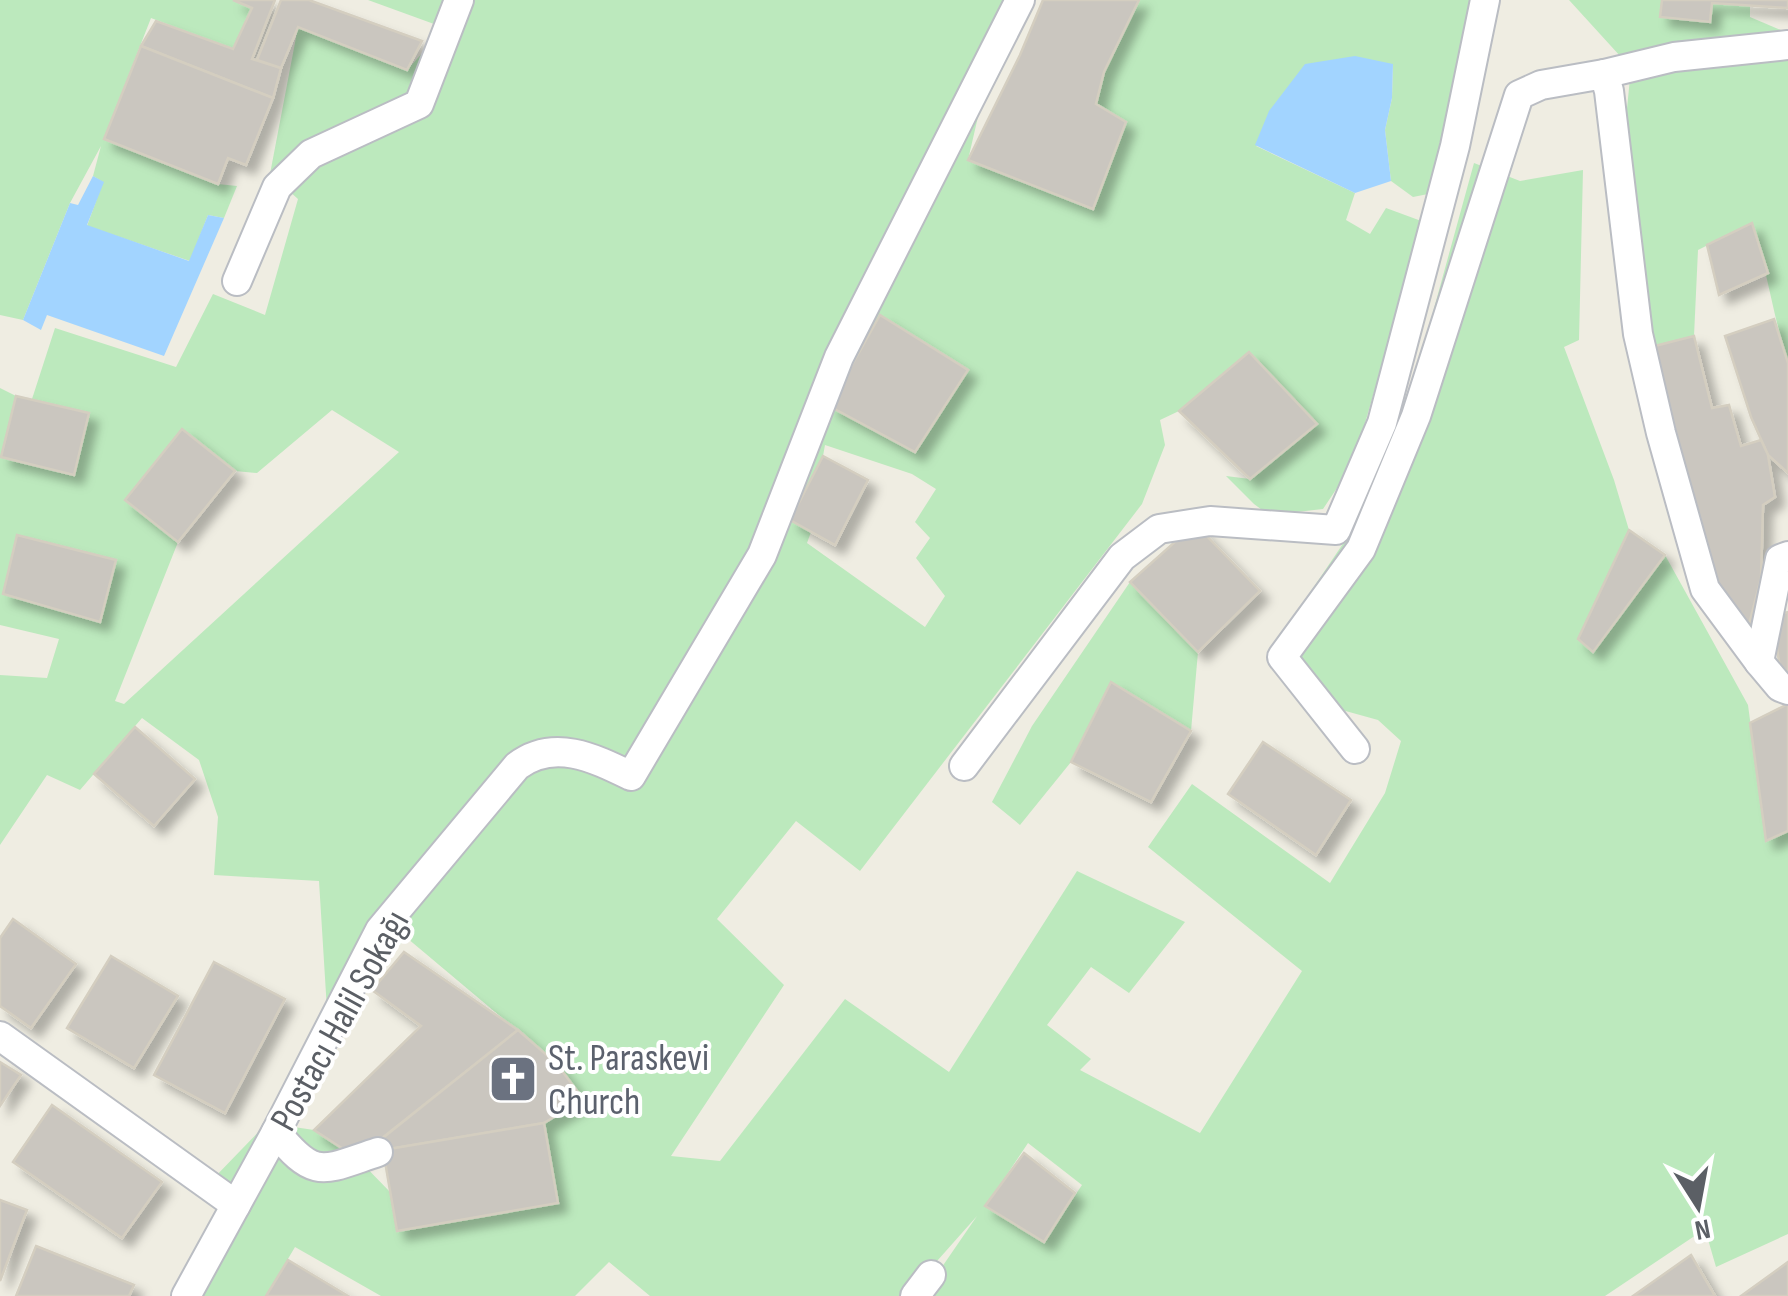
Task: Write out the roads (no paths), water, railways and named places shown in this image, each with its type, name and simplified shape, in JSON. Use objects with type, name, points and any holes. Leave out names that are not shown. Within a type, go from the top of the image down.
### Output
[{"type":"street","points":[[237,281],[277,187],[311,154],[418,104],[459,0]]},
{"type":"street","name":"Postacı Halil Sokağı","points":[[186,1296],[380,930],[516,766],[534,753],[587,754],[632,776],[762,555],[838,357],[1020,0]]},
{"type":"street","points":[[964,766],[1122,557],[1159,529],[1210,522],[1336,530],[1382,423],[1455,146],[1485,0]]},
{"type":"street","points":[[1355,749],[1282,657],[1360,549],[1416,416],[1518,94],[1541,85],[1674,57],[1788,44]]},
{"type":"street","points":[[1604,74],[1610,90],[1638,334],[1704,589],[1759,662],[1780,687],[1788,690]]},
{"type":"street","points":[[1759,662],[1780,559],[1788,556]]},
{"type":"street","points":[[0,1036],[236,1205]]},
{"type":"street","points":[[276,1132],[298,1159],[310,1167],[338,1166],[378,1152]]},
{"type":"water","points":[[1355,56],[1393,64],[1392,98],[1385,130],[1391,181],[1355,193],[1255,145],[1269,111],[1305,64]]},
{"type":"water","points":[[93,176],[104,182],[87,225],[189,261],[208,215],[224,218],[164,356],[47,315],[41,330],[23,320],[70,203],[78,205]]},
{"type":"place","name":"St. Paraskevi Church","points":[[513,1079]]}]
